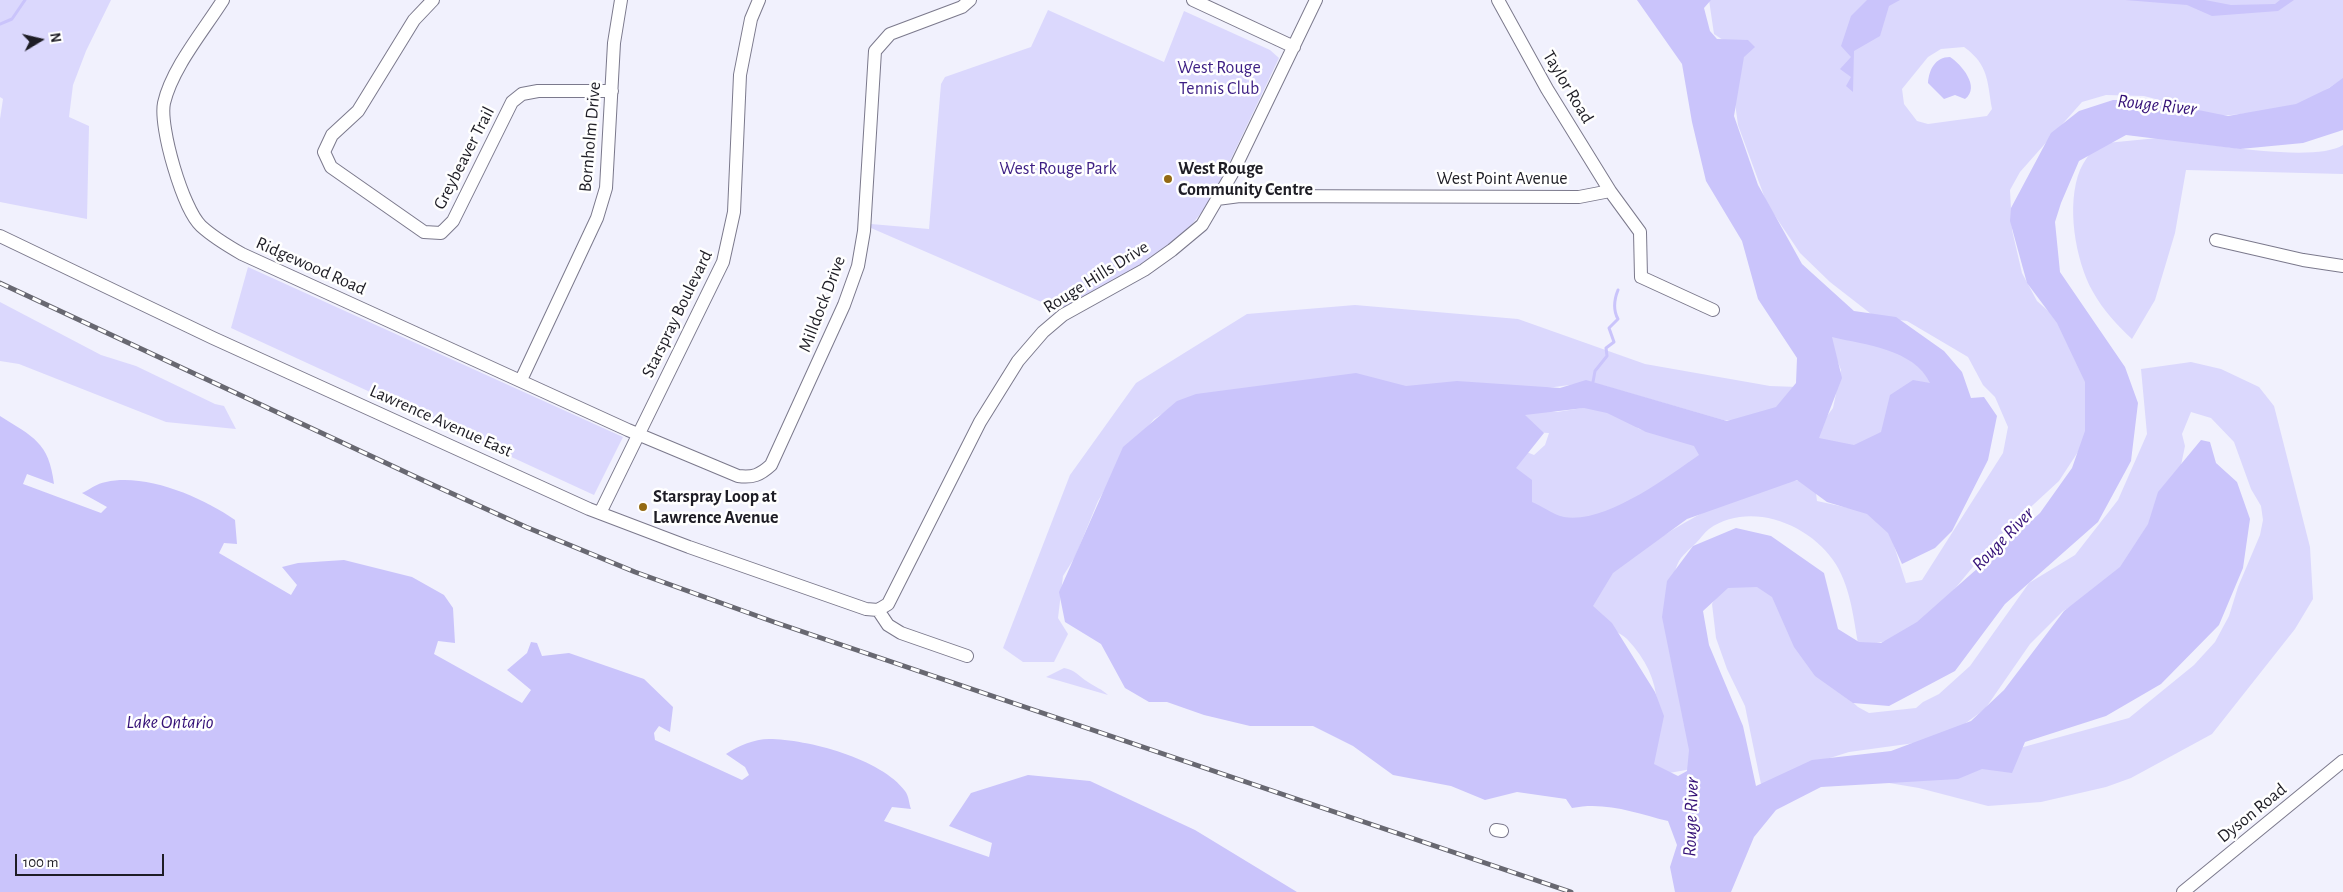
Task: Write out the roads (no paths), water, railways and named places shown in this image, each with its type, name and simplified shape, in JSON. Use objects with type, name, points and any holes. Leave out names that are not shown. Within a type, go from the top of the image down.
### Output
[{"type":"street","name":"Ridgewood Road","points":[[223,0],[174,76],[164,104],[166,141],[183,196],[199,225],[242,254],[638,434]]},
{"type":"street","name":"Greybeaver Trail","points":[[433,0],[414,20],[358,111],[332,135],[324,152],[331,167],[424,232],[441,232],[454,221],[512,102],[522,94],[538,91],[612,91]]},
{"type":"street","name":"Bornholm Drive","points":[[521,380],[598,218],[606,188],[614,43],[621,0]]},
{"type":"street","name":"Starspray Boulevard","points":[[600,513],[724,262],[734,212],[740,75],[750,19],[759,0]]},
{"type":"street","name":"Milldock Drive","points":[[638,434],[738,476],[750,478],[761,474],[771,465],[844,305],[858,266],[864,231],[875,51],[890,34],[962,7],[970,0]]},
{"type":"street","points":[[1193,0],[1294,47]]},
{"type":"street","name":"Rouge Hills Drive","points":[[878,610],[888,604],[980,422],[1018,361],[1043,332],[1064,315],[1144,270],[1202,225],[1233,172],[1316,0]]},
{"type":"street","name":"Taylor Road","points":[[1498,0],[1547,89],[1610,191]]},
{"type":"street","points":[[1610,191],[1640,232],[1640,277],[1713,310]]},
{"type":"street","name":"West Point Avenue","points":[[1217,199],[1240,196],[1579,197],[1610,191]]},
{"type":"street","name":"Lawrence Avenue East","points":[[0,236],[213,338],[600,513],[698,550],[866,608],[878,610]]},
{"type":"street","points":[[2216,240],[2303,260],[2343,266]]},
{"type":"street","points":[[878,610],[888,625],[901,633],[966,656]]},
{"type":"street","name":"Dyson Road","points":[[2183,892],[2343,761]]},
{"type":"water","name":"Rouge River","points":[[1637,0],[1711,0],[1704,8],[1710,31],[1717,39],[1748,40],[1755,47],[1744,57],[1734,116],[1758,185],[1802,264],[1854,311],[1896,317],[1944,351],[1962,372],[1971,398],[1984,397],[1997,416],[1988,460],[1952,531],[1935,548],[1902,564],[1888,533],[1867,514],[1827,502],[1797,480],[1687,519],[1613,573],[1593,606],[1612,623],[1655,692],[1664,716],[1654,764],[1678,776],[1687,771],[1689,750],[1662,617],[1667,581],[1693,546],[1736,528],[1771,536],[1824,573],[1838,629],[1859,642],[1881,643],[1917,622],[2040,513],[2072,468],[2085,431],[2085,382],[2057,323],[2027,283],[2010,221],[2011,208],[2051,133],[2079,111],[2113,100],[2149,100],[2228,116],[2296,104],[2329,88],[2343,78],[2343,130],[2303,143],[2240,149],[2126,135],[2079,161],[2055,222],[2060,272],[2125,367],[2138,403],[2131,461],[2098,522],[2005,604],[1955,671],[1889,706],[1853,703],[1815,676],[1794,647],[1772,597],[1757,587],[1728,588],[1703,611],[1709,645],[1743,726],[1756,786],[1812,760],[1891,751],[1971,721],[2004,690],[2064,611],[2120,567],[2148,524],[2158,492],[2201,440],[2210,442],[2216,463],[2237,482],[2250,519],[2243,568],[2219,625],[2161,684],[2106,716],[2025,742],[2012,773],[1982,769],[1958,779],[1821,787],[1776,810],[1754,837],[1731,892],[1675,892],[1670,867],[1677,845],[1668,821],[1608,807],[1584,806],[1572,808],[1566,799],[1517,792],[1485,800],[1451,786],[1393,775],[1353,746],[1313,726],[1250,726],[1204,715],[1167,702],[1149,702],[1125,688],[1101,644],[1065,622],[1059,592],[1123,447],[1177,401],[1196,394],[1356,373],[1406,386],[1457,381],[1560,388],[1586,380],[1727,421],[1776,407],[1796,383],[1797,358],[1758,299],[1742,241],[1706,181],[1692,122],[1682,64]],"holes":[[[1832,337],[1873,346],[1901,356],[1923,372],[1930,383],[1913,380],[1890,395],[1881,432],[1854,445],[1819,438],[1842,378]],[[1584,408],[1607,413],[1646,432],[1694,446],[1699,455],[1653,487],[1616,507],[1598,514],[1580,517],[1564,517],[1556,514],[1532,502],[1532,480],[1516,468],[1544,433],[1525,415]]]},
{"type":"water","points":[[1867,0],[1900,0],[1889,6],[1880,36],[1854,51],[1853,92],[1846,86],[1851,77],[1840,69],[1851,57],[1841,46],[1851,16]]},
{"type":"water","points":[[2125,0],[2205,0],[2231,5],[2275,4],[2280,0],[2294,0],[2278,11],[2212,16],[2187,5]]},
{"type":"water","points":[[1950,57],[1968,76],[1971,88],[1965,99],[1955,95],[1944,99],[1928,83],[1934,65],[1940,59]]},
{"type":"water","name":"Lake Ontario","points":[[0,416],[38,442],[52,470],[54,484],[27,474],[23,484],[101,513],[107,507],[82,493],[103,483],[122,480],[138,481],[156,484],[190,495],[222,511],[235,520],[237,544],[224,543],[219,553],[291,595],[297,585],[282,567],[298,563],[344,560],[412,577],[444,595],[453,608],[455,643],[438,641],[434,654],[522,703],[531,690],[507,670],[527,653],[531,642],[537,643],[542,656],[569,653],[644,679],[673,707],[670,732],[659,726],[654,733],[655,740],[742,780],[749,775],[745,767],[726,754],[741,746],[763,739],[803,743],[843,753],[879,769],[894,780],[906,793],[911,809],[892,807],[884,821],[989,857],[992,843],[949,826],[971,793],[1028,775],[1090,781],[1195,830],[1297,892],[0,892]]},
{"type":"waterway","points":[[0,24],[12,19],[25,0]]},
{"type":"waterway","points":[[1593,382],[1595,371],[1607,356],[1606,348],[1614,342],[1609,328],[1618,319],[1615,312],[1618,290]]},
{"type":"railway","points":[[0,283],[431,484],[526,527],[635,572],[774,622],[1571,892]]},
{"type":"place","name":"West Rouge Community Centre","points":[[1168,179]]},
{"type":"place","name":"Starspray Loop at Lawrence Avenue","points":[[643,507]]},
{"type":"park label","name":"West Rouge Tennis Club","points":[[1219,78]]},
{"type":"park label","name":"West Rouge Park","points":[[1058,169]]}]
